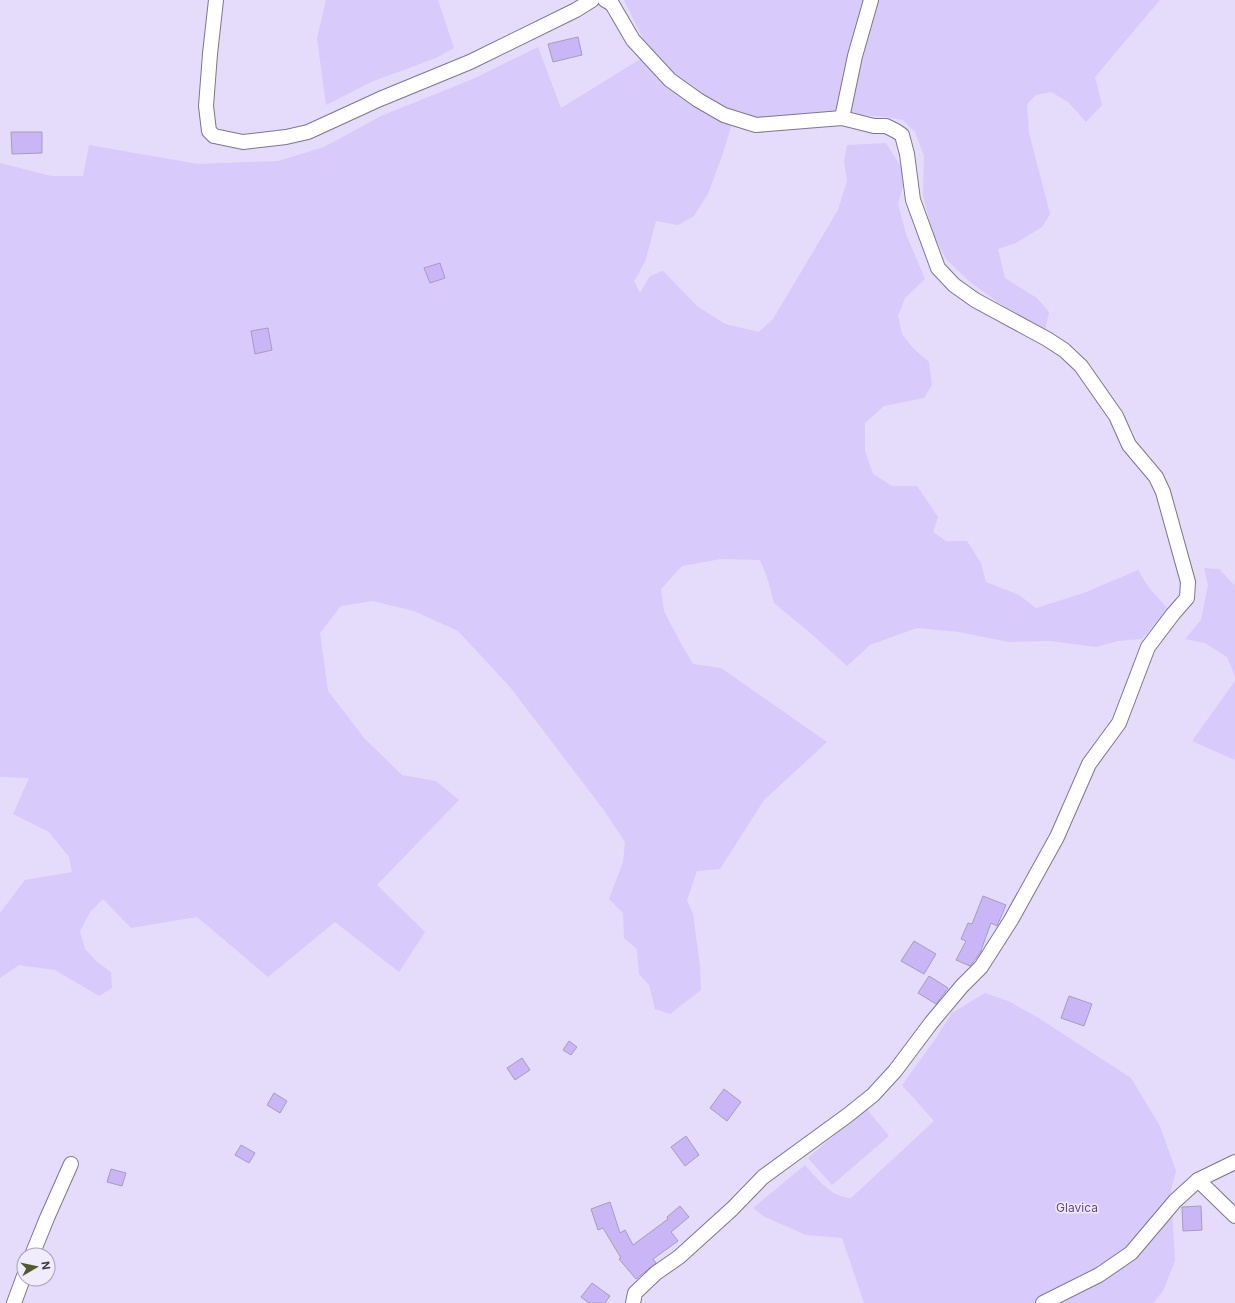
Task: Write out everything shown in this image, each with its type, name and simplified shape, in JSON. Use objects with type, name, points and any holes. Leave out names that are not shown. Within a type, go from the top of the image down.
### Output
[{"type":"street","points":[[216,0],[206,106],[209,131],[214,136],[243,142],[286,138],[308,132],[380,99],[470,62],[576,10],[592,0]]},
{"type":"street","points":[[605,0],[612,4],[633,40],[670,80],[698,100],[724,115],[756,125],[842,118],[874,126],[886,126],[902,135],[907,154],[913,200],[938,268],[954,285],[975,300],[1047,338],[1064,350],[1081,366],[1116,416],[1129,445],[1156,477],[1163,492],[1188,582],[1187,598],[1148,647],[1119,723],[1089,764],[1057,837],[1011,920],[980,967],[936,1017],[895,1071],[873,1094],[848,1115],[763,1178],[727,1214],[679,1257],[656,1273],[635,1293],[633,1303]]},
{"type":"street","points":[[842,118],[855,56],[871,0]]},
{"type":"street","points":[[1043,1303],[1098,1275],[1131,1253],[1175,1201],[1198,1180],[1235,1162]]},
{"type":"street","points":[[35,1247],[71,1164]]},
{"type":"street","points":[[1198,1180],[1235,1216]]},
{"type":"street","points":[[14,1303],[20,1287]]},
{"type":"green space","points":[[326,0],[438,0],[454,48],[436,58],[371,82],[326,105],[317,38]]},
{"type":"green space","points":[[624,0],[1160,0],[1095,77],[1102,105],[1086,122],[1068,102],[1051,92],[1036,95],[1027,104],[1029,133],[1050,214],[1042,227],[1016,243],[998,249],[1005,278],[1037,298],[1049,312],[1045,330],[1006,308],[970,282],[946,259],[933,234],[923,196],[924,156],[915,132],[903,120],[885,117],[860,115],[843,125],[805,119],[774,120],[735,114],[708,194],[694,216],[678,225],[656,221],[645,262],[634,281],[640,293],[650,276],[663,271],[697,306],[725,324],[759,332],[773,319],[838,210],[847,181],[844,161],[847,145],[886,143],[906,175],[898,204],[906,234],[925,279],[905,298],[898,316],[902,334],[913,348],[929,362],[932,385],[924,398],[884,406],[865,423],[865,451],[873,474],[892,486],[917,486],[938,517],[933,532],[946,541],[967,541],[981,563],[986,582],[1019,595],[1036,608],[1084,593],[1138,570],[1149,588],[1168,609],[1142,639],[1118,641],[1096,647],[1051,641],[1009,642],[959,632],[917,628],[870,645],[847,666],[774,603],[767,577],[760,560],[721,559],[682,566],[661,589],[664,611],[693,664],[721,668],[827,742],[764,800],[720,869],[697,871],[687,900],[693,914],[700,966],[701,990],[670,1014],[655,1009],[649,985],[639,974],[637,949],[624,938],[623,913],[609,899],[623,862],[625,842],[603,809],[510,687],[458,631],[414,611],[373,601],[341,606],[320,633],[328,691],[365,739],[402,775],[436,781],[459,800],[377,885],[425,932],[399,972],[335,922],[268,977],[197,917],[131,928],[103,899],[90,912],[80,931],[85,949],[96,961],[111,972],[112,988],[99,996],[55,970],[19,965],[0,978],[0,913],[25,880],[72,872],[69,857],[49,832],[13,814],[29,778],[0,777],[0,163],[51,176],[83,176],[89,145],[198,164],[278,161],[324,147],[381,116],[473,79],[538,47],[561,108],[650,53]]},
{"type":"green space","points":[[1204,568],[1219,569],[1235,586],[1235,676],[1227,657],[1205,643],[1185,639],[1201,620],[1208,585]]},
{"type":"green space","points":[[1235,681],[1235,760],[1192,741]]},
{"type":"green space","name":"Glavica","points":[[985,993],[1008,1001],[1037,1017],[1131,1078],[1160,1126],[1176,1171],[1171,1190],[1175,1261],[1163,1291],[1153,1303],[864,1303],[842,1238],[806,1235],[765,1217],[753,1208],[805,1165],[831,1191],[844,1197],[851,1198],[934,1121],[902,1085],[952,1013]]},
{"type":"green space","points":[[866,1108],[889,1136],[832,1185],[808,1158]]},
{"type":"building","points":[[578,37],[582,55],[553,62],[548,44]]},
{"type":"building","points":[[11,132],[42,132],[42,153],[12,154]]},
{"type":"building","points":[[440,263],[445,278],[430,283],[424,268]]},
{"type":"building","points":[[268,328],[272,350],[255,354],[251,331]]},
{"type":"building","points":[[983,896],[1006,905],[997,926],[991,923],[980,953],[970,966],[956,960],[966,941],[961,939],[968,923],[972,924]]},
{"type":"building","points":[[914,941],[936,954],[924,974],[901,961]]},
{"type":"building","points":[[929,976],[948,988],[936,1004],[918,993]]},
{"type":"building","points":[[1069,996],[1092,1004],[1084,1026],[1061,1018]]},
{"type":"building","points":[[569,1041],[577,1047],[571,1055],[563,1050]]},
{"type":"building","points":[[522,1058],[530,1070],[515,1080],[507,1068]]},
{"type":"building","points":[[724,1089],[741,1102],[727,1121],[710,1108]]},
{"type":"building","points":[[274,1093],[287,1101],[280,1113],[267,1105]]},
{"type":"building","points":[[686,1136],[699,1155],[685,1166],[671,1147]]},
{"type":"building","points":[[241,1145],[255,1153],[249,1163],[235,1155]]},
{"type":"building","points":[[111,1169],[126,1173],[122,1186],[107,1182]]},
{"type":"building","points":[[610,1202],[620,1233],[625,1230],[633,1245],[668,1219],[667,1217],[680,1206],[689,1217],[671,1232],[678,1241],[653,1259],[656,1263],[636,1279],[619,1259],[621,1258],[603,1228],[598,1230],[591,1209]]},
{"type":"building","points":[[1201,1206],[1202,1230],[1183,1231],[1182,1207]]},
{"type":"building","points":[[592,1283],[610,1296],[605,1303],[589,1303],[581,1297]]}]
